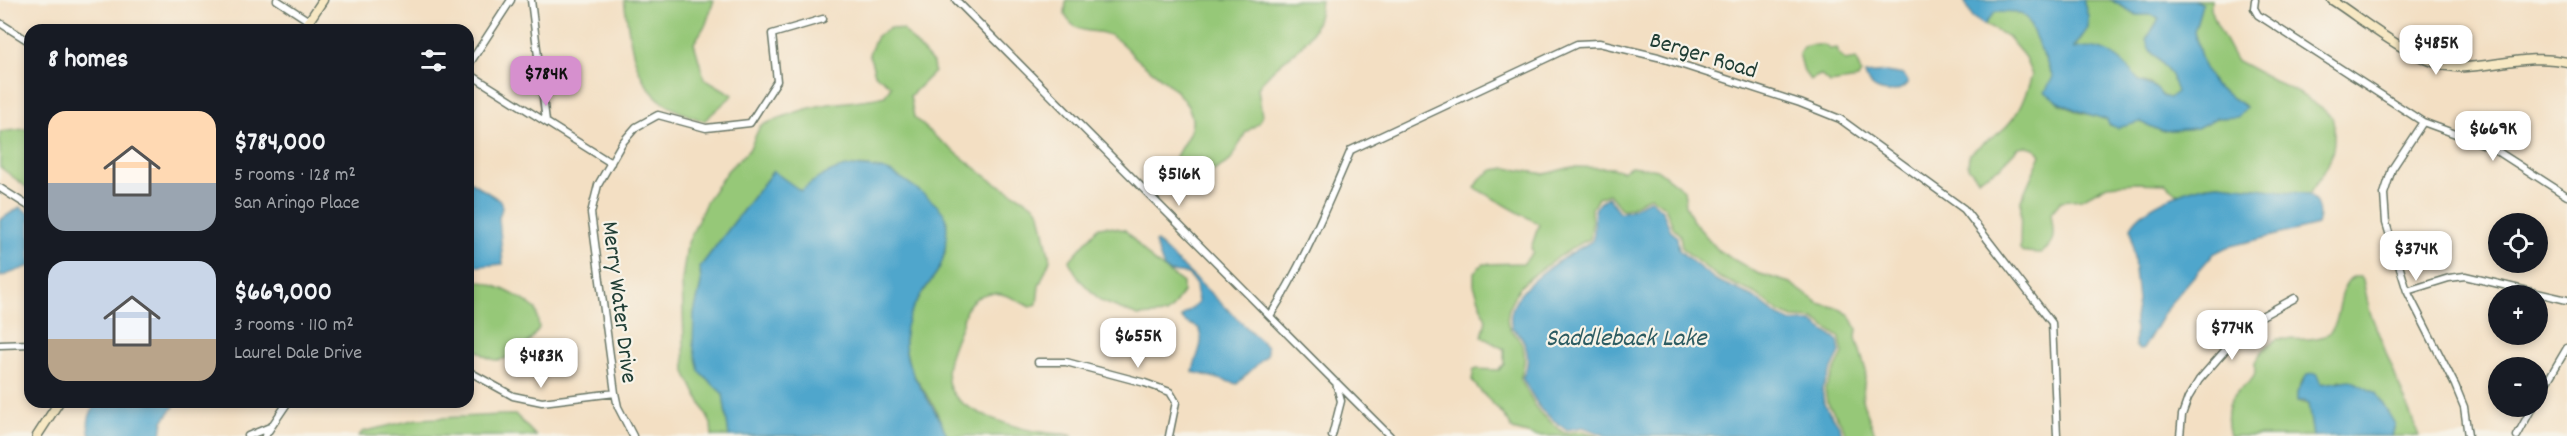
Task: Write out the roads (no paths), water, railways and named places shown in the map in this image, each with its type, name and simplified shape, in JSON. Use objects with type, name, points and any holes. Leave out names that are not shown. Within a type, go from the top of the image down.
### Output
[{"type":"street","points":[[277,0],[309,21]]},
{"type":"street","points":[[307,24],[323,0]]},
{"type":"street","points":[[474,57],[511,0]]},
{"type":"street","points":[[531,0],[546,121]]},
{"type":"street","points":[[956,0],[1390,436]]},
{"type":"street","points":[[2255,0],[2254,8],[2258,15],[2423,122],[2492,147],[2567,196]]},
{"type":"street","points":[[2332,0],[2430,61],[2465,68],[2511,60],[2567,62]]},
{"type":"street","name":"Merry Water Drive","points":[[633,436],[618,407],[615,393],[591,213],[598,185],[636,127],[658,115],[706,128],[750,123],[777,81],[772,34],[823,19]]},
{"type":"street","points":[[0,23],[24,38]]},
{"type":"street","name":"Berger Road","points":[[1270,316],[1332,196],[1351,150],[1577,44],[1599,43],[1658,57],[1800,103],[1840,119],[1964,209],[2052,323],[2057,436]]},
{"type":"street","points":[[474,76],[611,163]]},
{"type":"street","points":[[2423,122],[2392,169],[2384,194],[2386,223],[2407,291],[2464,407],[2468,436]]},
{"type":"street","points":[[0,188],[24,203]]},
{"type":"street","points":[[2407,291],[2449,278],[2464,276],[2567,300]]},
{"type":"street","points":[[2180,436],[2182,417],[2188,398],[2199,380],[2249,323],[2295,298]]},
{"type":"street","points":[[0,345],[24,344]]},
{"type":"street","points":[[2548,380],[2567,348]]},
{"type":"street","points":[[1038,362],[1066,362],[1170,392],[1176,402],[1169,436]]},
{"type":"street","points":[[474,374],[513,396],[542,402],[615,393]]},
{"type":"street","points":[[1332,436],[1341,401],[1336,383]]},
{"type":"street","points":[[37,436],[55,408]]},
{"type":"street","points":[[265,436],[284,408]]},
{"type":"street","points":[[2517,436],[2527,417]]},
{"type":"street","points":[[248,436],[271,427]]},
{"type":"water","points":[[1964,0],[2083,0],[2088,16],[2088,28],[2073,49],[2090,47],[2105,51],[2118,59],[2139,80],[2155,88],[2162,96],[2169,98],[2177,92],[2171,75],[2150,50],[2146,40],[2159,19],[2151,15],[2137,15],[2111,0],[2194,0],[2202,4],[2194,32],[2203,64],[2214,86],[2246,107],[2238,117],[2216,118],[2197,128],[2161,131],[2141,122],[2117,128],[2109,125],[2107,120],[2068,106],[2045,92],[2053,77],[2027,18],[2021,13],[1995,12],[1984,25],[1972,17]]},
{"type":"water","points":[[1886,72],[1904,75],[1908,82],[1891,92],[1877,90],[1865,74]]},
{"type":"water","points":[[854,166],[882,169],[896,175],[927,197],[940,209],[946,219],[946,243],[940,267],[914,306],[907,324],[905,345],[916,380],[947,436],[729,436],[723,394],[699,371],[693,345],[694,313],[701,284],[700,267],[773,171],[801,191],[825,174]]},
{"type":"water","points":[[474,184],[501,201],[502,208],[499,218],[503,264],[474,266]]},
{"type":"water","points":[[2219,184],[2309,194],[2318,208],[2317,225],[2227,247],[2213,254],[2169,305],[2143,349],[2139,350],[2135,346],[2135,318],[2138,301],[2131,227],[2146,211],[2171,197],[2197,188]]},
{"type":"water","name":"Saddleback Lake","points":[[1608,197],[1619,212],[1628,211],[1651,200],[1662,210],[1671,231],[1677,237],[1679,250],[1716,280],[1754,297],[1777,315],[1792,322],[1812,322],[1838,341],[1840,353],[1822,389],[1824,404],[1840,427],[1842,436],[1607,436],[1583,427],[1566,430],[1541,410],[1522,378],[1527,365],[1527,351],[1522,338],[1512,328],[1511,314],[1525,288],[1538,276],[1567,255],[1592,241],[1595,210],[1601,201]]},
{"type":"water","points":[[20,207],[24,210],[24,268],[0,277],[0,220]]},
{"type":"water","points":[[1157,242],[1267,347],[1267,355],[1237,384],[1193,372],[1201,345],[1201,334],[1199,328],[1185,322],[1181,317],[1198,303],[1196,285],[1188,274],[1170,272],[1164,268],[1155,243]]},
{"type":"water","points":[[2316,373],[2321,384],[2350,380],[2376,393],[2395,424],[2392,436],[2313,436],[2308,404],[2304,401],[2297,401],[2297,393],[2307,374]]},
{"type":"water","points":[[93,408],[173,408],[163,421],[161,436],[90,436],[88,426]]}]
